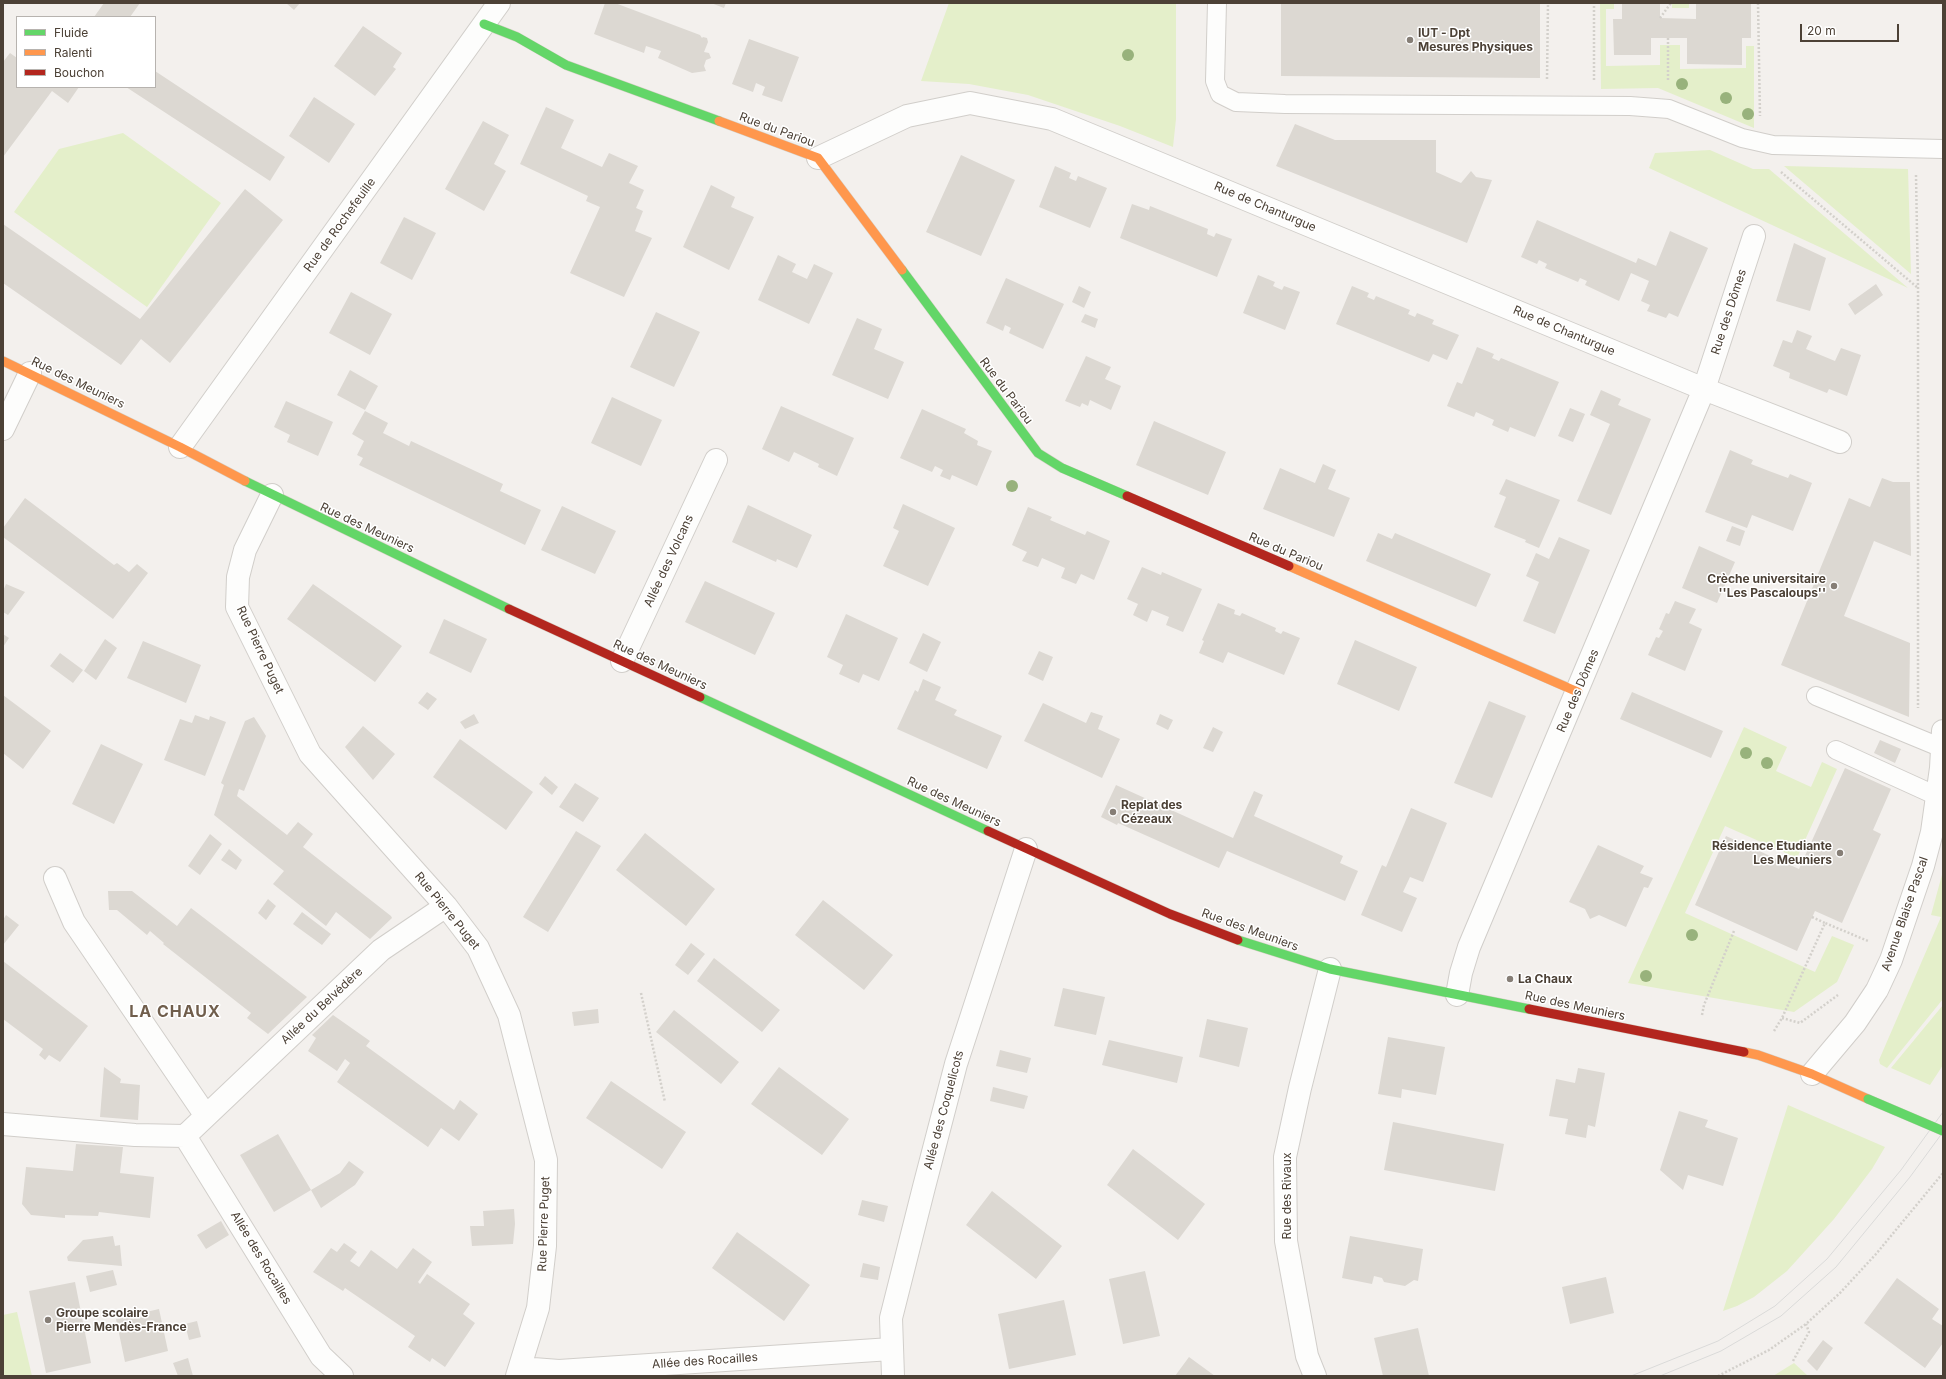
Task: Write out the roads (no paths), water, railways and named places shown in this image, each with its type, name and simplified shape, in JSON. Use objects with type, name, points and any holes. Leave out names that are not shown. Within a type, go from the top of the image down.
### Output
[{"type":"main road","name":"Rue du Pariou","points":[[484,24],[518,37],[566,65],[818,158],[1038,453],[1069,472],[1578,692]]},
{"type":"main road","name":"Rue des Meuniers","points":[[3,361],[180,447],[272,495],[622,661],[1026,849],[1170,914],[1228,937],[1330,969],[1758,1055],[1812,1074],[1943,1131]]},
{"type":"street","name":"Rue de Rochefeuille","points":[[180,447],[500,3]]},
{"type":"street","name":"Rue de Chanturgue","points":[[818,158],[907,116],[970,103],[1052,119],[1704,389]]},
{"type":"street","name":"Rue des Dômes","points":[[1457,995],[1461,973],[1469,947],[1578,692],[1704,389],[1754,236]]},
{"type":"street","points":[[3,429],[30,373]]},
{"type":"street","points":[[1704,389],[1840,442]]},
{"type":"street","name":"Allée des Volcans","points":[[622,661],[716,460]]},
{"type":"street","name":"Rue Pierre Puget","points":[[272,495],[245,550],[238,577],[237,607],[310,754],[446,906],[478,948],[509,1015],[546,1160],[545,1246],[538,1308],[518,1372]]},
{"type":"street","name":"Avenue Blaise Pascal","points":[[1812,1074],[1854,1023],[1878,990],[1894,952],[1923,866],[1932,832],[1938,796],[1943,740]]},
{"type":"street","name":"Allée des Coquelicots","points":[[893,1376],[891,1318],[956,1064],[1026,849]]},
{"type":"street","points":[[54,878],[74,922],[206,1116]]},
{"type":"street","name":"Allée du Belvédère","points":[[186,1136],[381,950],[446,906]]},
{"type":"street","name":"Rue des Rivaux","points":[[1315,1376],[1307,1356],[1286,1241],[1285,1157],[1300,1088],[1330,969]]},
{"type":"street","points":[[3,1124],[136,1135],[186,1136]]},
{"type":"street","name":"Allée des Rocailles","points":[[186,1136],[321,1356],[342,1376]]},
{"type":"street","name":"Allée des Rocailles","points":[[518,1372],[560,1371],[891,1350]]},
{"type":"lane","points":[[1217,3],[1214,81],[1220,94],[1236,102],[1293,104],[1594,106],[1669,109],[1742,138],[1773,145],[1943,149]]},
{"type":"lane","points":[[1816,696],[1918,738],[1943,740]]},
{"type":"lane","points":[[1836,750],[1938,796]]},
{"type":"tram line","points":[[1631,1376],[1718,1341],[1775,1306],[1827,1259],[1901,1170],[1943,1112]]},
{"type":"tram line","points":[[1660,1376],[1721,1351],[1781,1316],[1836,1267],[1910,1177],[1943,1132]]},
{"type":"place","name":"IUT - Dpt Mesures Physiques","points":[[1410,40]]},
{"type":"place","name":"Crèche universitaire ''Les Pascaloups''","points":[[1834,586]]},
{"type":"place","name":"Replat des Cézeaux","points":[[1113,812]]},
{"type":"place","name":"Résidence Etudiante Les Meuniers","points":[[1840,853]]},
{"type":"place","name":"La Chaux","points":[[1510,979]]},
{"type":"place","name":"Groupe scolaire Pierre Mendès-France","points":[[48,1320]]},
{"type":"district","name":"LA CHAUX","points":[[175,1012]]}]
